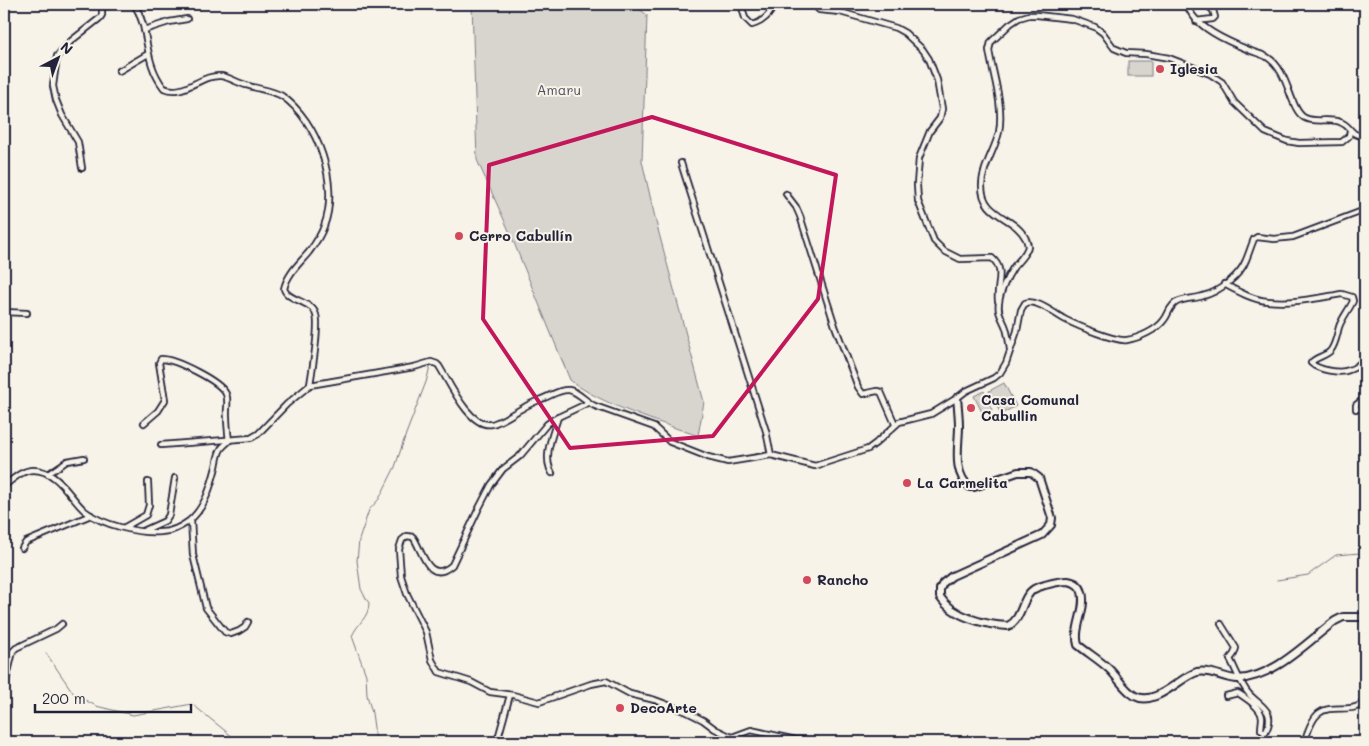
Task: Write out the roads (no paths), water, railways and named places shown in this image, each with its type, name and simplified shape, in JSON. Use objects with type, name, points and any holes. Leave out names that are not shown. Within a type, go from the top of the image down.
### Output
[{"type":"street","points":[[82,168],[78,142],[62,115],[53,86],[58,56],[71,41],[100,18],[102,15],[102,4]]},
{"type":"street","points":[[134,4],[144,30],[148,54],[164,88],[176,91],[209,78],[222,76],[282,96],[308,124],[320,147],[326,164],[330,195],[325,224],[317,241],[290,274],[284,289],[288,296],[313,308],[316,313],[317,328],[310,385]]},
{"type":"street","points":[[741,4],[745,18],[752,25],[762,21],[772,11],[774,4]]},
{"type":"street","points":[[815,4],[819,10],[840,12],[896,28],[912,38],[929,59],[937,80],[942,108],[940,118],[927,136],[919,158],[918,201],[934,241],[944,251],[960,259],[992,258],[1000,266],[1001,271],[998,284],[999,315],[1009,339],[1010,351]]},
{"type":"street","points":[[1187,4],[1196,21],[1238,46],[1266,56],[1274,62],[1280,68],[1298,111],[1304,117],[1314,120],[1339,121],[1358,136],[1365,136]]},
{"type":"street","points":[[1196,21],[1213,19],[1215,17],[1213,10],[1206,4]]},
{"type":"street","points":[[998,304],[1012,269],[1028,246],[1026,239],[1019,230],[989,208],[983,198],[984,170],[994,150],[999,130],[1000,113],[989,50],[991,42],[1019,18],[1029,15],[1041,15],[1087,23],[1102,33],[1114,48],[1126,53],[1169,58],[1210,74],[1222,82],[1234,102],[1265,132],[1287,141],[1311,144],[1342,142],[1349,136],[1350,131]]},
{"type":"street","points":[[144,30],[169,22],[187,19]]},
{"type":"street","points":[[119,71],[148,54]]},
{"type":"street","points":[[681,163],[772,455]]},
{"type":"street","points":[[786,194],[800,216],[835,326],[858,387],[863,394],[881,392],[895,424]]},
{"type":"street","points":[[161,445],[251,438],[258,434],[287,404],[310,385],[414,367],[431,362],[439,366],[469,413],[485,424],[495,423],[561,390],[572,391],[588,403],[654,428],[670,442],[708,457],[728,462],[772,455],[815,466],[868,449],[895,424],[931,414],[966,391],[1000,373],[1017,331],[1021,310],[1027,302],[1037,303],[1067,321],[1111,338],[1127,340],[1158,327],[1177,301],[1203,296],[1224,284],[1240,271],[1254,239],[1257,237],[1274,239],[1293,237],[1365,210]]},
{"type":"street","points":[[1224,284],[1252,297],[1267,301],[1288,301],[1342,294],[1349,295],[1352,297],[1353,302],[1340,326],[1330,351],[1315,358],[1311,363],[1319,367],[1345,371],[1354,368],[1365,358]]},
{"type":"street","points":[[4,312],[27,313]]},
{"type":"street","points":[[4,486],[15,477],[32,470],[48,474],[57,480],[80,506],[99,520],[142,531],[161,532],[174,529],[191,520],[210,489],[221,449],[229,440],[227,395],[203,376],[166,359],[161,359],[158,362],[165,400],[158,411],[144,423]]},
{"type":"street","points":[[957,398],[959,426],[958,461],[964,482],[970,487],[974,487],[1018,472],[1032,472],[1039,478],[1052,518],[1051,525],[1042,535],[962,570],[946,580],[940,589],[940,594],[943,601],[956,612],[999,626],[1008,626],[1016,619],[1025,601],[1034,589],[1054,582],[1071,581],[1081,588],[1083,597],[1077,631],[1078,645],[1109,669],[1134,696],[1141,698],[1154,696],[1196,672],[1208,672],[1233,679],[1253,677],[1283,662],[1335,621],[1343,617],[1365,618]]},
{"type":"street","points":[[1365,398],[1356,406],[1358,410],[1365,409]]},
{"type":"street","points":[[588,403],[547,424],[520,456],[502,469],[478,510],[452,565],[447,569],[436,571],[431,568],[422,557],[415,539],[407,536],[402,540],[399,549],[402,576],[407,594],[426,632],[432,660],[439,672],[471,682],[490,692],[539,702],[591,684],[606,681],[630,694],[655,700],[687,712],[703,720],[732,740],[750,730],[796,740],[821,742]]},
{"type":"street","points":[[552,473],[548,466],[547,458],[558,417]]},
{"type":"street","points":[[48,474],[67,461],[84,458]]},
{"type":"street","points":[[142,531],[160,524],[169,516],[175,478]]},
{"type":"street","points":[[125,527],[146,515],[149,505],[148,482]]},
{"type":"street","points":[[22,548],[26,542],[90,515]]},
{"type":"street","points":[[191,520],[193,555],[206,608],[225,632],[230,634],[239,631],[248,622]]},
{"type":"street","points":[[4,683],[13,651],[62,624]]},
{"type":"street","points":[[1221,624],[1236,648],[1230,659],[1240,679],[1250,694],[1266,708],[1269,719],[1265,733],[1261,730],[1261,714],[1254,705],[1238,694],[1226,696]]},
{"type":"street","points":[[497,742],[510,695]]},
{"type":"street","points":[[1304,742],[1316,716],[1322,712],[1337,708],[1360,707],[1365,700]]},
{"type":"waterway","points":[[378,742],[367,695],[366,675],[352,636],[369,608],[369,603],[361,589],[357,561],[359,540],[369,510],[379,499],[395,467],[431,363]]},
{"type":"waterway","points":[[1277,580],[1308,575],[1336,555],[1360,553],[1365,555]]},
{"type":"waterway","points":[[46,653],[74,694],[96,706],[133,715],[192,704],[239,742]]},
{"type":"waterway","points":[[279,742],[302,740],[313,742]]},
{"type":"place","name":"Iglesia","points":[[1160,69]]},
{"type":"place","name":"Cerro Cabullín","points":[[459,236]]},
{"type":"place","name":"Casa Comunal Cabullin","points":[[971,408]]},
{"type":"place","name":"La Carmelita","points":[[907,483]]},
{"type":"place","name":"Rancho","points":[[807,580]]},
{"type":"place","name":"DecoArte","points":[[620,708]]},
{"type":"park label","name":"Amaru","points":[[559,90]]}]
